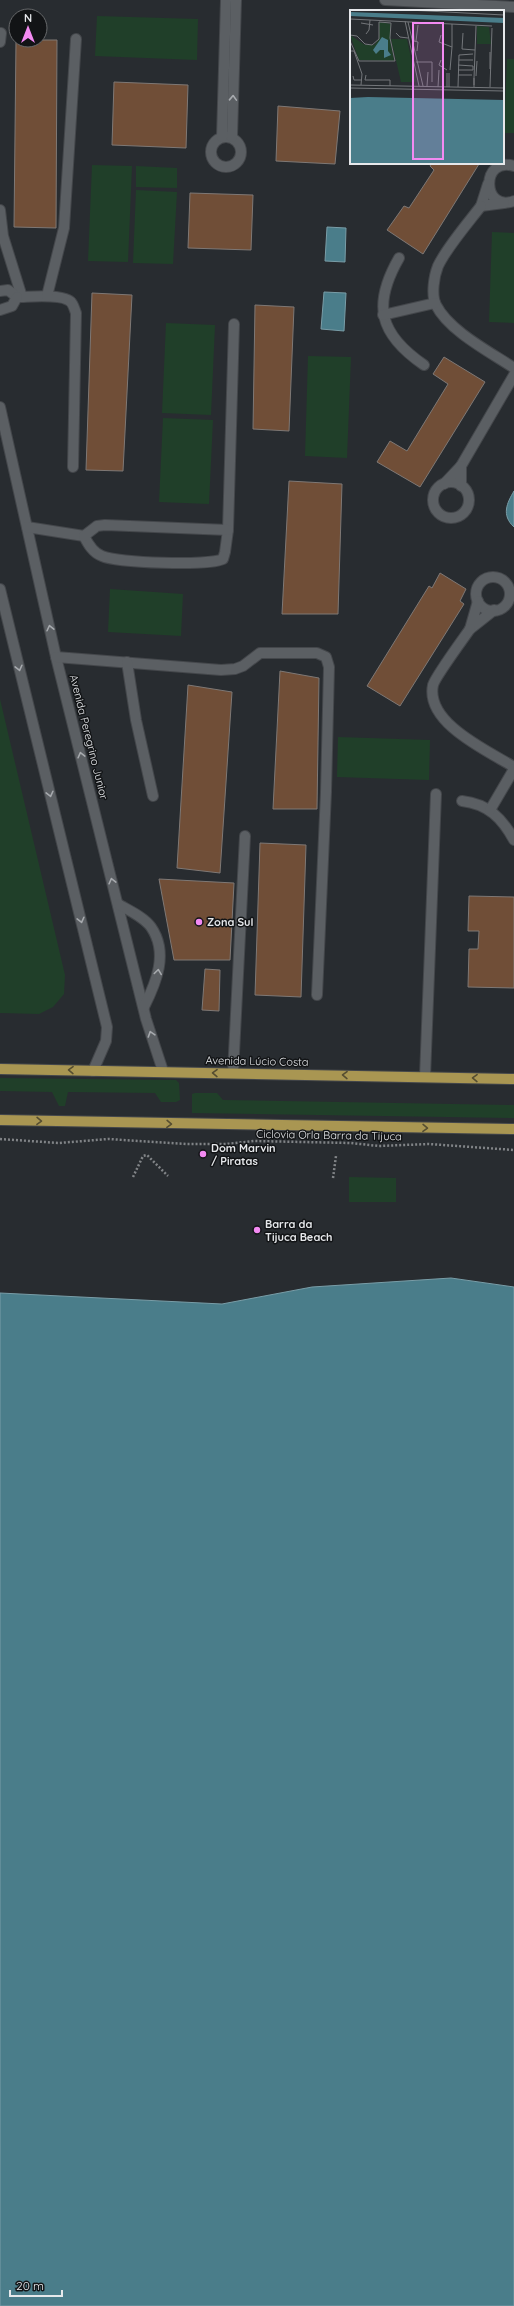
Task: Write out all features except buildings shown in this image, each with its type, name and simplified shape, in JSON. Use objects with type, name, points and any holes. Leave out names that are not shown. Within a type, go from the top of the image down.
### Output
[{"type":"main road","name":"Avenida Lúcio Costa","points":[[0,1069],[514,1078]]},
{"type":"main road","points":[[0,1120],[514,1129]]},
{"type":"street","points":[[226,0],[227,137],[236,0]]},
{"type":"street","points":[[385,0],[514,7]]},
{"type":"street","points":[[48,296],[64,228],[76,39]]},
{"type":"street","points":[[514,166],[503,166],[492,172],[481,206],[439,265],[434,280],[435,303],[444,318],[457,329],[514,368]]},
{"type":"street","points":[[488,184],[493,196],[509,202]]},
{"type":"street","points":[[481,206],[509,202]]},
{"type":"street","points":[[0,210],[3,236],[20,297]]},
{"type":"street","points":[[400,258],[386,288],[382,307],[383,315],[393,338],[411,356],[424,365]]},
{"type":"street","points":[[0,291],[8,290],[20,297],[48,296],[67,299],[73,305],[76,313],[73,467]]},
{"type":"street","points":[[0,310],[12,306],[20,297]]},
{"type":"street","points":[[383,315],[435,303]]},
{"type":"street","points":[[84,536],[89,546],[102,556],[125,561],[209,563],[223,559],[226,552],[228,530],[234,324]]},
{"type":"street","points":[[444,484],[450,483],[461,486],[468,495],[468,506],[461,515],[450,518],[439,514],[433,504],[435,492],[461,466],[514,374]]},
{"type":"street","name":"Avenida Peregrino Junior","points":[[0,407],[4,443],[27,527],[56,657],[144,1007],[162,1071]]},
{"type":"street","points":[[461,466],[461,486]]},
{"type":"street","points":[[27,527],[84,536],[97,526],[105,525],[228,530]]},
{"type":"street","points":[[490,810],[514,768],[458,733],[439,715],[433,700],[433,684],[470,629],[494,610],[504,607],[510,597],[509,587],[501,579],[491,577],[481,582],[476,592],[478,601],[483,607],[494,610]]},
{"type":"street","points":[[0,589],[107,1026],[102,1052],[93,1070]]},
{"type":"street","points":[[470,629],[478,601]]},
{"type":"street","points":[[56,657],[221,670],[243,666],[260,653],[317,653],[326,657],[329,666],[326,792],[317,995]]},
{"type":"street","points":[[127,662],[136,720],[153,796]]},
{"type":"street","points":[[426,1077],[426,1017],[436,794]]},
{"type":"street","points":[[462,801],[474,803],[490,810],[508,829],[514,840]]},
{"type":"street","points":[[233,1073],[245,836]]},
{"type":"street","points":[[118,904],[151,927],[158,943],[160,956],[157,982],[144,1007]]},
{"type":"path","name":"Ciclovia Orla Barra da Tijuca","points":[[0,1140],[59,1143],[108,1139],[186,1144],[226,1144],[254,1141],[351,1143],[379,1146],[429,1144],[514,1150]]},
{"type":"path","points":[[133,1177],[144,1156],[147,1155],[168,1176]]},
{"type":"path","points":[[333,1178],[336,1156]]},
{"type":"green space","points":[[97,16],[198,19],[197,60],[95,56]]},
{"type":"green space","points":[[507,59],[514,59],[514,133],[504,133]]},
{"type":"green space","points":[[92,165],[132,166],[128,262],[88,261]]},
{"type":"green space","points":[[136,166],[177,168],[177,188],[136,187]]},
{"type":"green space","points":[[136,190],[177,192],[173,264],[133,263]]},
{"type":"green space","points":[[492,232],[514,233],[514,323],[489,322]]},
{"type":"green space","points":[[166,323],[215,325],[211,415],[162,413]]},
{"type":"green space","points":[[308,356],[351,357],[347,458],[305,456]]},
{"type":"green space","points":[[163,418],[213,420],[209,504],[159,502]]},
{"type":"green space","points":[[110,589],[183,594],[181,636],[108,632]]},
{"type":"green space","points":[[0,699],[65,975],[64,994],[53,1007],[39,1014],[0,1013]]},
{"type":"green space","points":[[338,737],[430,740],[429,780],[337,777]]},
{"type":"green space","points":[[0,1078],[176,1080],[179,1083],[180,1100],[176,1102],[161,1102],[155,1093],[68,1092],[65,1106],[59,1106],[52,1092],[0,1091]]},
{"type":"green space","points":[[217,1093],[223,1100],[514,1105],[514,1118],[192,1113],[192,1094]]},
{"type":"green space","points":[[349,1177],[396,1178],[396,1202],[349,1202]]},
{"type":"water","points":[[327,227],[346,228],[345,262],[325,261]]},
{"type":"water","points":[[324,292],[346,293],[344,331],[321,329]]},
{"type":"water","points":[[514,491],[514,527],[506,514],[506,509]]},
{"type":"water","points":[[451,1278],[514,1287],[514,2306],[0,2306],[0,1293],[222,1304],[312,1287]]},
{"type":"place","name":"Zona Sul","points":[[199,922]]},
{"type":"place","name":"Dom Marvin / Piratas","points":[[203,1154]]},
{"type":"place","name":"Barra da Tijuca Beach","points":[[257,1230]]}]
